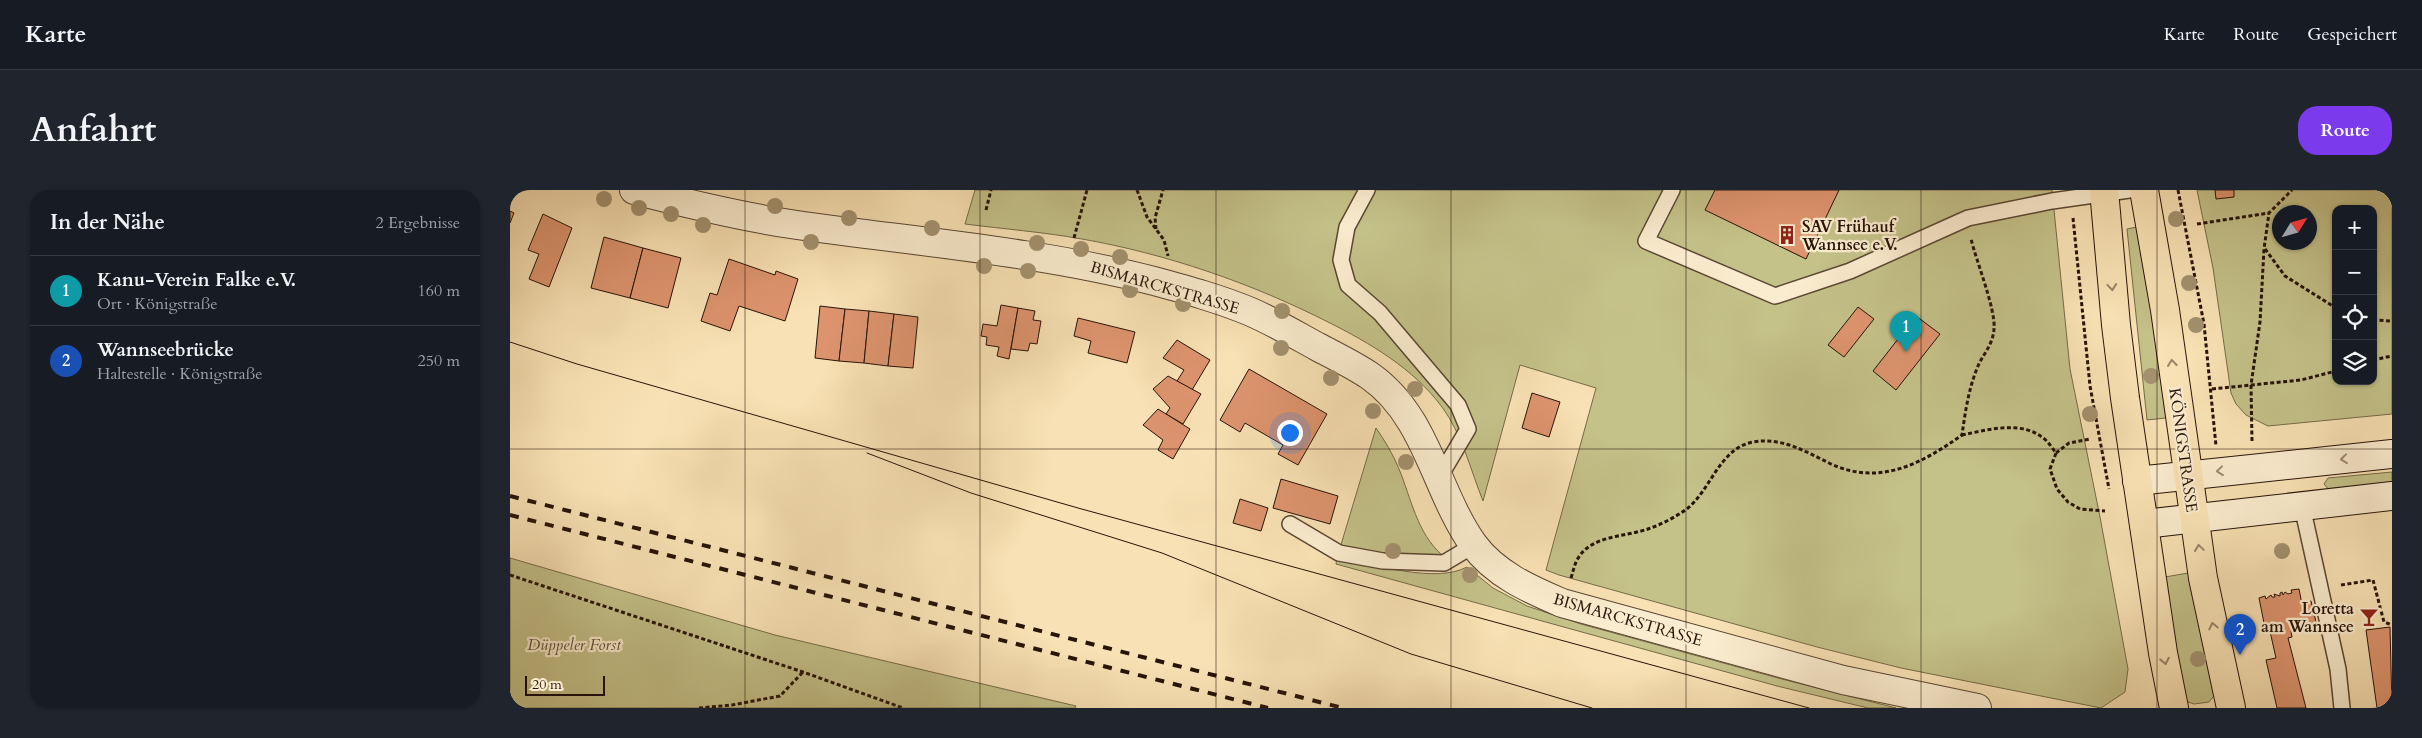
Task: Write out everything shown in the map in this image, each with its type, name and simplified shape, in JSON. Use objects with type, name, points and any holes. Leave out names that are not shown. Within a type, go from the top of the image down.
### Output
[{"type":"main road","name":"KÖNIGSTRASSE","points":[[2144,190],[2165,310],[2194,518],[2212,624],[2231,708]]},
{"type":"main road","points":[[2112,191],[2116,326],[2144,524],[2174,708]]},
{"type":"street","name":"BISMARCKSTRASSE","points":[[634,190],[709,209],[794,225],[1046,257],[1105,269],[1206,296],[1250,312],[1291,332],[1371,377],[1395,399],[1415,427],[1455,513],[1474,545],[1492,564],[1518,584],[1562,603],[1843,680],[1977,708]]},
{"type":"street","points":[[2138,481],[2392,454]]},
{"type":"street","points":[[2297,464],[2302,506]]},
{"type":"street","points":[[2144,524],[2392,496]]},
{"type":"lane","points":[[1367,190],[1346,227],[1341,260],[1348,285],[1380,313],[1458,405],[1468,429],[1439,478]]},
{"type":"lane","points":[[1672,190],[1646,241],[1775,296],[1850,271],[1950,224],[1968,218],[2112,191]]},
{"type":"lane","points":[[2302,506],[2338,669],[2342,708]]},
{"type":"lane","points":[[1290,524],[1339,552],[1383,561],[1444,562],[1474,545]]},
{"type":"path","points":[[986,210],[991,190]]},
{"type":"path","points":[[1073,242],[1087,190]]},
{"type":"path","points":[[1137,190],[1142,205],[1168,252],[1168,264]]},
{"type":"path","points":[[1156,230],[1155,218],[1163,190]]},
{"type":"path","points":[[2178,190],[2204,324],[2212,389],[2216,445]]},
{"type":"path","points":[[2197,224],[2269,213],[2292,190]]},
{"type":"path","points":[[2071,199],[2090,386],[2109,490]]},
{"type":"path","points":[[2252,468],[2251,385],[2260,322],[2264,249],[2269,213]]},
{"type":"path","points":[[1962,436],[1969,392],[1977,368],[1989,349],[1994,329],[1990,304],[1970,234],[1968,218]]},
{"type":"path","points":[[2264,249],[2285,276],[2332,305]]},
{"type":"path","points":[[2377,320],[2392,320]]},
{"type":"path","points":[[2377,359],[2392,356]]},
{"type":"path","points":[[2212,389],[2301,380],[2332,372]]},
{"type":"path","points":[[1569,583],[1578,559],[1590,546],[1606,538],[1647,530],[1675,516],[1689,507],[1726,458],[1752,442],[1785,443],[1831,464],[1854,472],[1875,473],[1897,471],[1921,462],[1962,436],[1989,429],[2011,428],[2030,431],[2044,438],[2056,453]]},
{"type":"path","points":[[2090,439],[2069,443],[2056,453],[2050,469],[2057,490],[2068,502],[2080,509],[2105,511]]},
{"type":"path","points":[[510,575],[803,672],[904,708]]},
{"type":"path","points":[[2321,588],[2373,580],[2384,622],[2392,624]]},
{"type":"path","points":[[699,708],[732,705],[780,696],[803,672]]},
{"type":"green space","points":[[975,190],[2052,190],[2070,369],[2128,669],[2125,692],[2101,708],[1901,668],[1817,647],[1546,570],[1596,388],[1520,365],[1483,501],[1461,441],[1442,407],[1431,393],[1405,369],[1375,348],[1299,308],[1239,283],[1177,262],[1114,245],[1082,239],[965,224]]},
{"type":"green space","points":[[2197,190],[2392,190],[2392,414],[2268,426],[2246,415],[2236,404],[2231,393],[2213,268]]},
{"type":"green space","points":[[2137,227],[2150,295],[2166,418],[2147,420],[2127,229]]},
{"type":"green space","points":[[1376,428],[1397,463],[1416,515],[1426,536],[1442,555],[1404,558],[1340,548]]},
{"type":"green space","points":[[2392,472],[2392,485],[2330,491],[2324,484],[2328,478]]},
{"type":"green space","points":[[1337,557],[1386,568],[1421,573],[1438,574],[1454,572],[1467,567],[1493,588],[1527,606],[1581,624],[1896,708],[1868,708],[1777,686],[1336,564]]},
{"type":"green space","name":"Düppeler Forst","points":[[510,558],[775,635],[1076,706],[1075,708],[510,708]]},
{"type":"green space","points":[[2188,573],[2214,696],[2209,702],[2194,704],[2185,701],[2165,577]]},
{"type":"building","name":"SAV Frühauf Wannsee e.V.","points":[[1715,190],[1839,190],[1806,259],[1705,210]]},
{"type":"building","points":[[2215,190],[2234,190],[2234,197],[2216,199]]},
{"type":"building","points":[[510,211],[514,213],[510,223]]},
{"type":"building","points":[[543,214],[572,228],[549,287],[529,279],[539,254],[528,250]]},
{"type":"building","points":[[604,237],[643,248],[630,298],[591,288]]},
{"type":"building","points":[[643,248],[681,258],[668,308],[630,298]]},
{"type":"building","points":[[729,259],[775,275],[776,271],[798,279],[785,321],[739,306],[730,331],[701,321],[710,293],[717,295]]},
{"type":"building","points":[[1001,305],[1018,308],[1009,359],[997,356],[999,347],[986,345],[987,337],[981,336],[983,324],[997,326]]},
{"type":"building","points":[[820,306],[845,309],[839,361],[815,358]]},
{"type":"building","points":[[1858,307],[1874,319],[1844,357],[1828,345]]},
{"type":"building","points":[[1018,308],[1035,311],[1033,320],[1041,321],[1037,344],[1030,343],[1028,351],[1011,349]]},
{"type":"building","points":[[845,309],[869,311],[864,363],[839,361]]},
{"type":"building","points":[[869,311],[894,314],[888,366],[864,363]]},
{"type":"building","points":[[894,314],[918,317],[913,368],[888,366]]},
{"type":"building","points":[[1916,316],[1940,334],[1896,390],[1873,371]]},
{"type":"building","points":[[1078,318],[1135,332],[1127,363],[1088,353],[1091,341],[1074,336]]},
{"type":"building","points":[[1177,340],[1210,360],[1192,390],[1177,381],[1184,370],[1163,358]]},
{"type":"building","points":[[1249,369],[1327,414],[1298,465],[1278,454],[1283,445],[1245,423],[1240,432],[1220,420]]},
{"type":"building","points":[[1168,376],[1201,394],[1183,424],[1166,414],[1170,408],[1153,389]]},
{"type":"building","points":[[1532,393],[1560,402],[1549,437],[1522,428]]},
{"type":"building","points":[[1158,409],[1190,429],[1173,459],[1158,450],[1163,440],[1143,425]]},
{"type":"building","points":[[1281,479],[1338,496],[1330,524],[1273,508]]},
{"type":"building","points":[[1240,499],[1268,508],[1261,531],[1233,523]]},
{"type":"building","points":[[2299,589],[2302,604],[2311,601],[2317,626],[2291,631],[2292,637],[2288,638],[2306,708],[2277,708],[2266,660],[2276,658],[2269,627],[2265,628],[2259,598],[2265,596],[2266,599],[2271,595],[2275,597],[2274,594],[2280,596],[2282,592],[2283,595],[2285,592],[2288,594],[2292,593],[2291,590]]},
{"type":"building","points":[[2390,627],[2392,708],[2377,708],[2366,630]]},
{"type":"tram line","points":[[510,342],[577,364],[1078,508],[1809,708]]},
{"type":"tram line","points":[[867,453],[971,493],[1162,553],[1411,654],[1592,708]]},
{"type":"railway","points":[[510,496],[1343,708]]},
{"type":"railway","points":[[510,515],[1268,708]]},
{"type":"place","name":"SAV Frühauf Wannsee e.V.","points":[[1787,235]]},
{"type":"place","name":"Kanu-Verein Falke e.V.","points":[[1906,352]]},
{"type":"place","name":"Loretta am Wannsee","points":[[2369,617]]},
{"type":"place","name":"Wannseebrücke","points":[[2240,655]]}]
